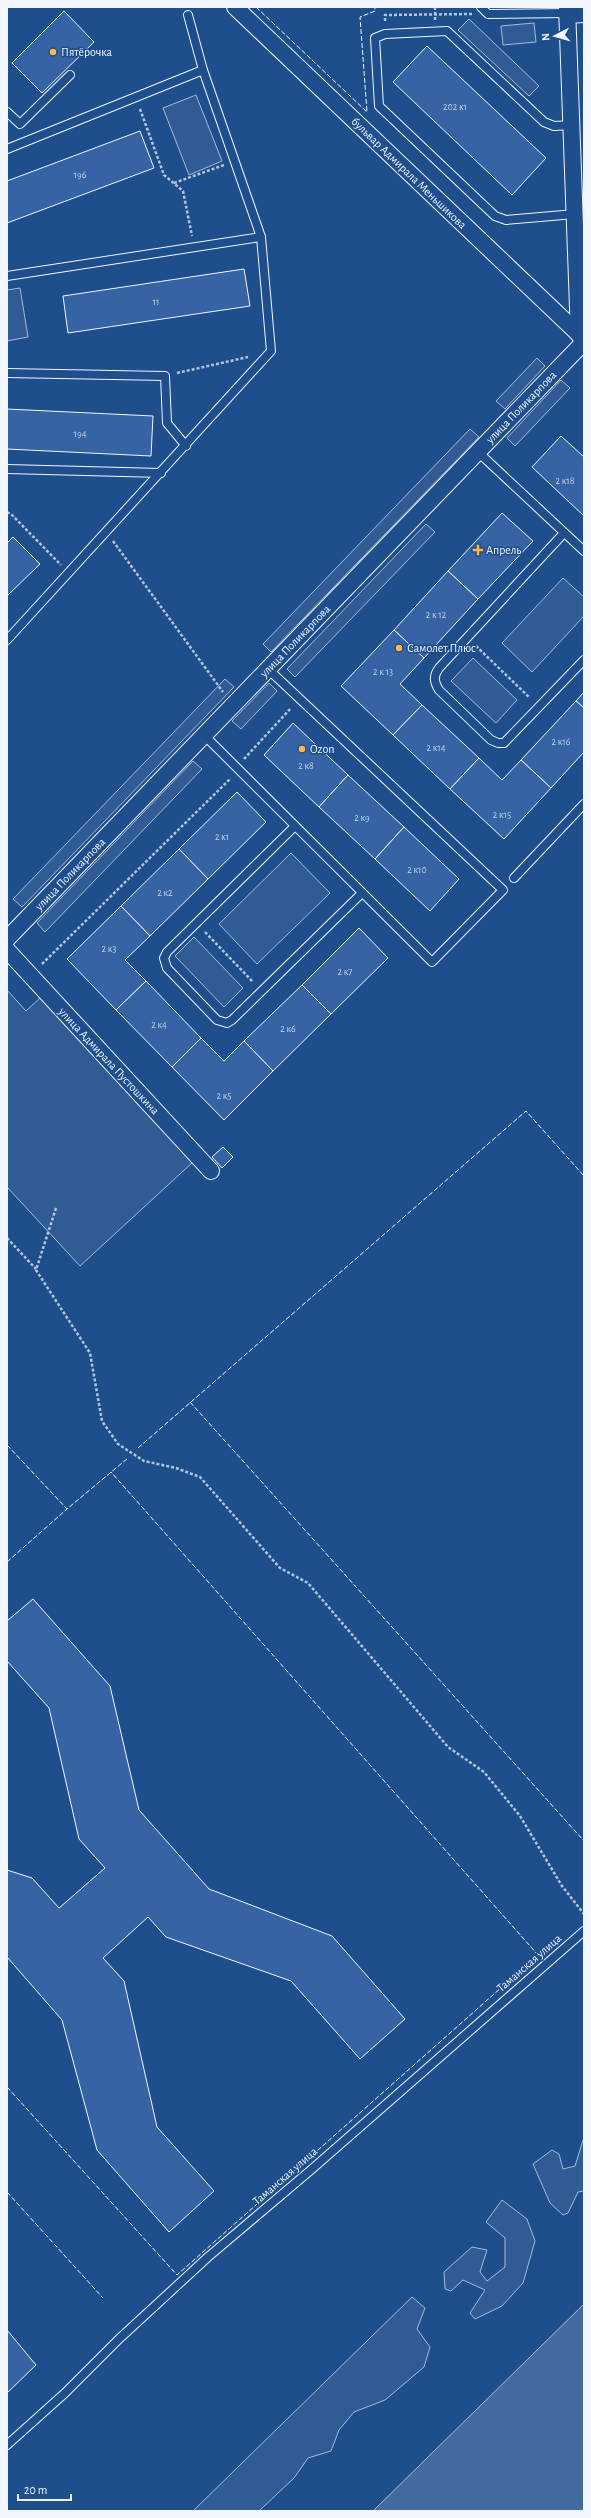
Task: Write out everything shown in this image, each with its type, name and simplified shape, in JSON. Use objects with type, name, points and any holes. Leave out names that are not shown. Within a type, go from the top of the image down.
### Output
[{"type":"street","name":"бульвар Адмирала Меньшикова","points":[[235,7],[582,339]]},
{"type":"street","points":[[582,339],[575,214],[568,11],[584,14]]},
{"type":"street","name":"улица Поликарпова","points":[[7,939],[478,452],[582,339]]},
{"type":"street","name":"улица Адмирала Пустошкина","points":[[7,950],[211,1171]]},
{"type":"lane","points":[[481,7],[488,14],[568,11]]},
{"type":"lane","points":[[7,640],[162,473],[271,351],[261,237],[203,70],[188,15]]},
{"type":"lane","points":[[572,125],[554,126],[544,122],[447,31],[385,34],[378,35],[375,41],[378,100],[383,110],[500,219],[575,214]]},
{"type":"lane","points":[[7,149],[203,70]]},
{"type":"lane","points":[[7,112],[20,124],[70,74]]},
{"type":"lane","points":[[7,276],[261,237]]},
{"type":"lane","points":[[7,373],[165,376],[167,423],[186,446]]},
{"type":"lane","points":[[478,452],[584,551]]},
{"type":"lane","points":[[7,469],[162,473]]},
{"type":"lane","points":[[564,533],[439,668],[435,674],[434,683],[439,690],[486,734],[498,743],[504,743],[584,660]]},
{"type":"lane","points":[[204,735],[432,962],[503,890],[268,669]]},
{"type":"lane","points":[[514,878],[584,804]]},
{"type":"lane","points":[[295,826],[167,952],[164,964],[217,1020],[227,1023],[362,893]]},
{"type":"lane","name":"Таманская улица","points":[[7,2445],[65,2393],[119,2339],[208,2257],[312,2169],[584,1931]]},
{"type":"path","points":[[385,34],[385,15],[488,14]]},
{"type":"path","points":[[136,97],[164,175],[183,191],[194,248]]},
{"type":"path","points":[[174,184],[228,164],[233,157]]},
{"type":"path","points":[[165,376],[271,351]]},
{"type":"path","points":[[7,512],[12,514],[69,573]]},
{"type":"path","points":[[107,532],[233,706]]},
{"type":"path","points":[[467,638],[540,707]]},
{"type":"path","points":[[30,975],[238,769],[300,699]]},
{"type":"path","points":[[196,923],[262,990]]},
{"type":"path","points":[[36,1270],[56,1208]]},
{"type":"path","points":[[7,1238],[36,1270],[90,1353],[102,1421],[118,1444],[144,1461],[176,1468],[200,1477],[280,1568],[308,1583],[448,1746],[484,1772],[520,1816],[562,1886],[584,1914]]},
{"type":"shaded area","points":[[469,19],[539,86],[529,96],[458,30]]},
{"type":"shaded area","points":[[534,23],[536,42],[503,45],[501,26]]},
{"type":"shaded area","points":[[196,95],[222,161],[189,175],[163,108]]},
{"type":"shaded area","points":[[20,288],[28,337],[7,341],[7,290]]},
{"type":"shaded area","points":[[537,358],[545,366],[505,409],[496,401]]},
{"type":"shaded area","points":[[561,380],[570,388],[515,446],[507,438]]},
{"type":"shaded area","points":[[470,429],[479,437],[271,652],[263,644]]},
{"type":"shaded area","points":[[426,524],[435,532],[295,677],[287,669]]},
{"type":"shaded area","points":[[563,578],[584,597],[584,616],[532,672],[502,643]]},
{"type":"shaded area","points":[[473,658],[517,700],[496,723],[451,681]]},
{"type":"shaded area","points":[[225,679],[234,687],[22,907],[13,899]]},
{"type":"shaded area","points":[[269,683],[277,691],[241,729],[232,721]]},
{"type":"shaded area","points":[[193,761],[202,769],[45,932],[37,923]]},
{"type":"shaded area","points":[[291,853],[330,893],[257,964],[219,924]]},
{"type":"shaded area","points":[[194,937],[243,988],[224,1007],[175,956]]},
{"type":"shaded area","points":[[7,990],[26,1011],[41,997],[193,1162],[80,1266],[7,1187]]},
{"type":"shaded area","points":[[584,2137],[584,2191],[578,2192],[568,2213],[563,2215],[550,2203],[533,2164],[552,2150],[559,2154],[563,2169],[575,2166]]},
{"type":"shaded area","points":[[502,2200],[527,2219],[535,2241],[523,2283],[502,2306],[475,2319],[470,2313],[485,2290],[463,2280],[451,2291],[445,2289],[444,2272],[472,2247],[487,2250],[480,2272],[487,2281],[505,2267],[505,2238],[486,2222]]},
{"type":"shaded area","points":[[412,2297],[425,2308],[417,2329],[430,2347],[424,2367],[385,2400],[354,2412],[339,2430],[331,2451],[308,2458],[294,2478],[259,2511],[193,2511]]},
{"type":"shaded area","points":[[584,2304],[584,2511],[373,2511]]},
{"type":"building","name":"Пятёрочка","points":[[64,11],[94,42],[42,93],[12,63]]},
{"type":"building","points":[[427,46],[546,158],[512,195],[393,82]]},
{"type":"building","points":[[140,131],[154,168],[7,223],[7,181]]},
{"type":"building","points":[[244,269],[250,306],[68,333],[63,296]]},
{"type":"building","points":[[7,409],[153,416],[151,456],[7,449]]},
{"type":"building","points":[[561,436],[584,457],[584,516],[532,467]]},
{"type":"building","points":[[502,513],[533,541],[478,599],[448,571]]},
{"type":"building","points":[[13,537],[40,564],[7,596],[7,543]]},
{"type":"building","points":[[448,571],[478,599],[424,658],[394,630]]},
{"type":"building","points":[[394,630],[424,658],[400,684],[422,705],[393,735],[341,686]]},
{"type":"building","points":[[584,692],[584,708],[576,701]]},
{"type":"building","points":[[576,701],[584,708],[584,752],[551,788],[521,760]]},
{"type":"building","points":[[422,705],[479,758],[450,789],[393,735]]},
{"type":"building","points":[[293,723],[348,775],[319,807],[264,755]]},
{"type":"building","points":[[479,758],[502,780],[521,760],[551,788],[504,839],[450,789]]},
{"type":"building","points":[[348,775],[404,827],[375,859],[319,807]]},
{"type":"building","points":[[237,792],[266,822],[208,879],[179,849]]},
{"type":"building","points":[[404,827],[459,879],[430,911],[375,859]]},
{"type":"building","points":[[179,849],[208,879],[150,936],[121,906]]},
{"type":"building","points":[[121,906],[150,936],[125,960],[146,981],[116,1010],[67,959]]},
{"type":"building","points":[[359,928],[388,958],[331,1014],[302,985]]},
{"type":"building","points":[[146,981],[201,1038],[172,1067],[116,1010]]},
{"type":"building","points":[[302,985],[331,1014],[273,1071],[244,1041]]},
{"type":"building","points":[[201,1038],[224,1061],[244,1041],[273,1071],[224,1120],[172,1067]]},
{"type":"building","points":[[223,1147],[233,1157],[222,1168],[212,1157]]},
{"type":"building","points":[[33,1599],[110,1686],[139,1810],[209,1889],[332,1936],[405,2019],[360,2059],[291,1981],[166,1937],[148,1917],[103,1958],[124,1981],[157,2127],[214,2191],[169,2232],[97,2150],[62,2020],[7,1957],[7,1870],[32,1878],[59,1908],[105,1868],[79,1839],[49,1708],[7,1661],[7,1621]]},
{"type":"building","points":[[7,2330],[36,2365],[7,2393]]},
{"type":"fence","points":[[256,7],[367,112],[360,17],[375,11],[375,7]]},
{"type":"fence","points":[[138,1448],[526,1111],[584,1176]]},
{"type":"fence","points":[[190,1402],[584,1841]]},
{"type":"fence","points":[[7,1445],[67,1509],[128,1458]]},
{"type":"fence","points":[[7,2087],[177,2275],[538,1955],[111,1472]]},
{"type":"fence","points":[[7,1562],[67,1509]]},
{"type":"fence","points":[[7,2192],[103,2298]]},
{"type":"place","name":"Пятёрочка","points":[[53,52]]},
{"type":"place","name":"Апрель","points":[[478,550]]},
{"type":"place","name":"Самолет Плюс","points":[[399,648]]},
{"type":"place","name":"Ozon","points":[[302,749]]}]
